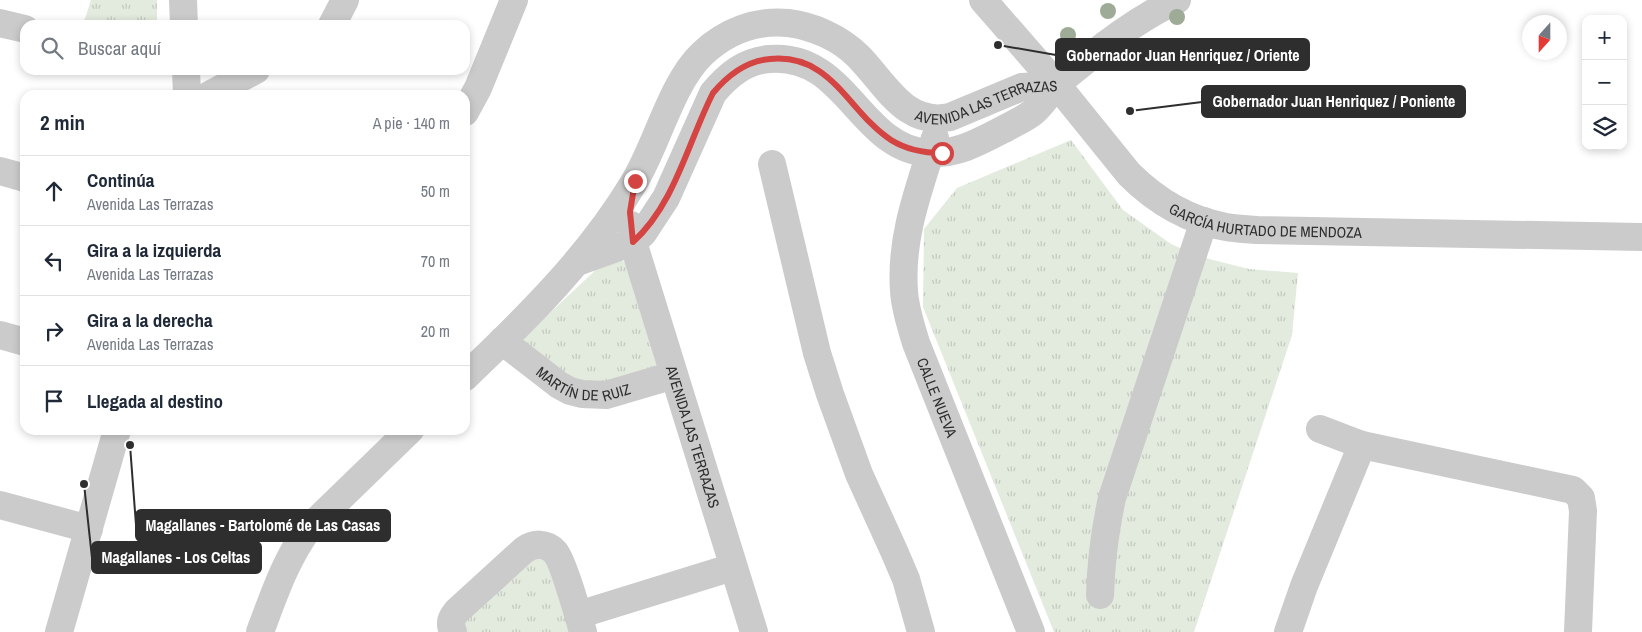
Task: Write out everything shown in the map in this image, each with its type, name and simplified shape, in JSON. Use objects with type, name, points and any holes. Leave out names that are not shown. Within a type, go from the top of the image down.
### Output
[{"type":"street","points":[[183,0],[184,20]]},
{"type":"street","points":[[335,20],[345,0]]},
{"type":"street","points":[[470,103],[478,88],[514,0]]},
{"type":"street","points":[[1057,85],[1137,22],[1177,0]]},
{"type":"street","name":"GARCÍA HURTADO DE MENDOZA","points":[[991,3],[1129,174],[1153,196],[1204,221],[1226,227],[1257,230],[1639,229]]},
{"type":"street","points":[[0,22],[20,28]]},
{"type":"street","name":"AVENIDA LAS TERRAZAS","points":[[470,372],[577,262],[617,211],[635,181],[678,88],[700,56],[713,44],[729,34],[757,24],[788,23],[808,27],[826,34],[858,55],[904,107],[923,117],[940,120],[950,118],[1022,87],[1057,85]]},
{"type":"street","name":"AVENIDA LAS TERRAZAS","points":[[577,262],[633,242],[643,232],[666,198],[713,93],[723,81],[749,64],[778,58],[791,59],[816,68],[838,87],[891,140],[917,152],[930,153],[942,153],[964,148],[1028,116],[1046,99],[1057,85]]},
{"type":"street","points":[[218,90],[247,75]]},
{"type":"street","name":"CALLE NUEVA","points":[[940,120],[909,220],[903,267],[904,292],[916,343],[1031,632]]},
{"type":"street","points":[[772,164],[817,353],[830,394],[859,474],[906,580],[921,632]]},
{"type":"street","points":[[0,171],[20,177]]},
{"type":"street","name":"AVENIDA LAS TERRAZAS","points":[[635,181],[630,212],[633,242],[754,632]]},
{"type":"street","points":[[1100,595],[1101,561],[1112,498],[1204,221]]},
{"type":"street","points":[[0,335],[20,341]]},
{"type":"street","name":"MARTÍN DE RUIZ","points":[[502,341],[559,385],[570,391],[582,394],[606,395],[674,375]]},
{"type":"street","points":[[1320,429],[1362,445],[1573,490],[1581,498],[1584,511],[1578,632]]},
{"type":"street","points":[[59,632],[116,435]]},
{"type":"street","points":[[260,632],[284,568],[295,547],[308,529],[405,435]]},
{"type":"street","points":[[1288,632],[1304,586],[1362,445]]},
{"type":"street","points":[[0,505],[89,529]]},
{"type":"street","points":[[453,632],[451,621],[457,611],[524,550],[537,544],[544,545],[556,553],[581,623],[733,566]]},
{"type":"green space","points":[[91,0],[157,0],[157,20],[85,20]]},
{"type":"green space","points":[[1071,140],[1123,210],[1171,244],[1201,257],[1249,269],[1298,273],[1292,335],[1194,632],[1054,632],[923,307],[924,229],[957,188]]},
{"type":"green space","points":[[621,260],[626,263],[660,366],[582,390],[523,344],[525,336],[599,267]]},
{"type":"green space","points":[[542,552],[573,632],[463,632],[456,622]]},
{"type":"place","name":"Gobernador Juan Henriquez / Oriente","points":[[998,45]]},
{"type":"place","name":"Gobernador Juan Henriquez / Poniente","points":[[1130,111]]},
{"type":"place","name":"Magallanes - Bartolomé de Las Casas","points":[[130,445]]},
{"type":"place","name":"Magallanes - Los Celtas","points":[[84,484]]},
{"type":"route","points":[[635,181],[631,196],[630,212],[633,242],[655,217],[666,198],[713,93],[723,81],[749,64],[778,58],[791,59],[816,68],[827,76],[891,140],[917,152],[942,153]]}]
